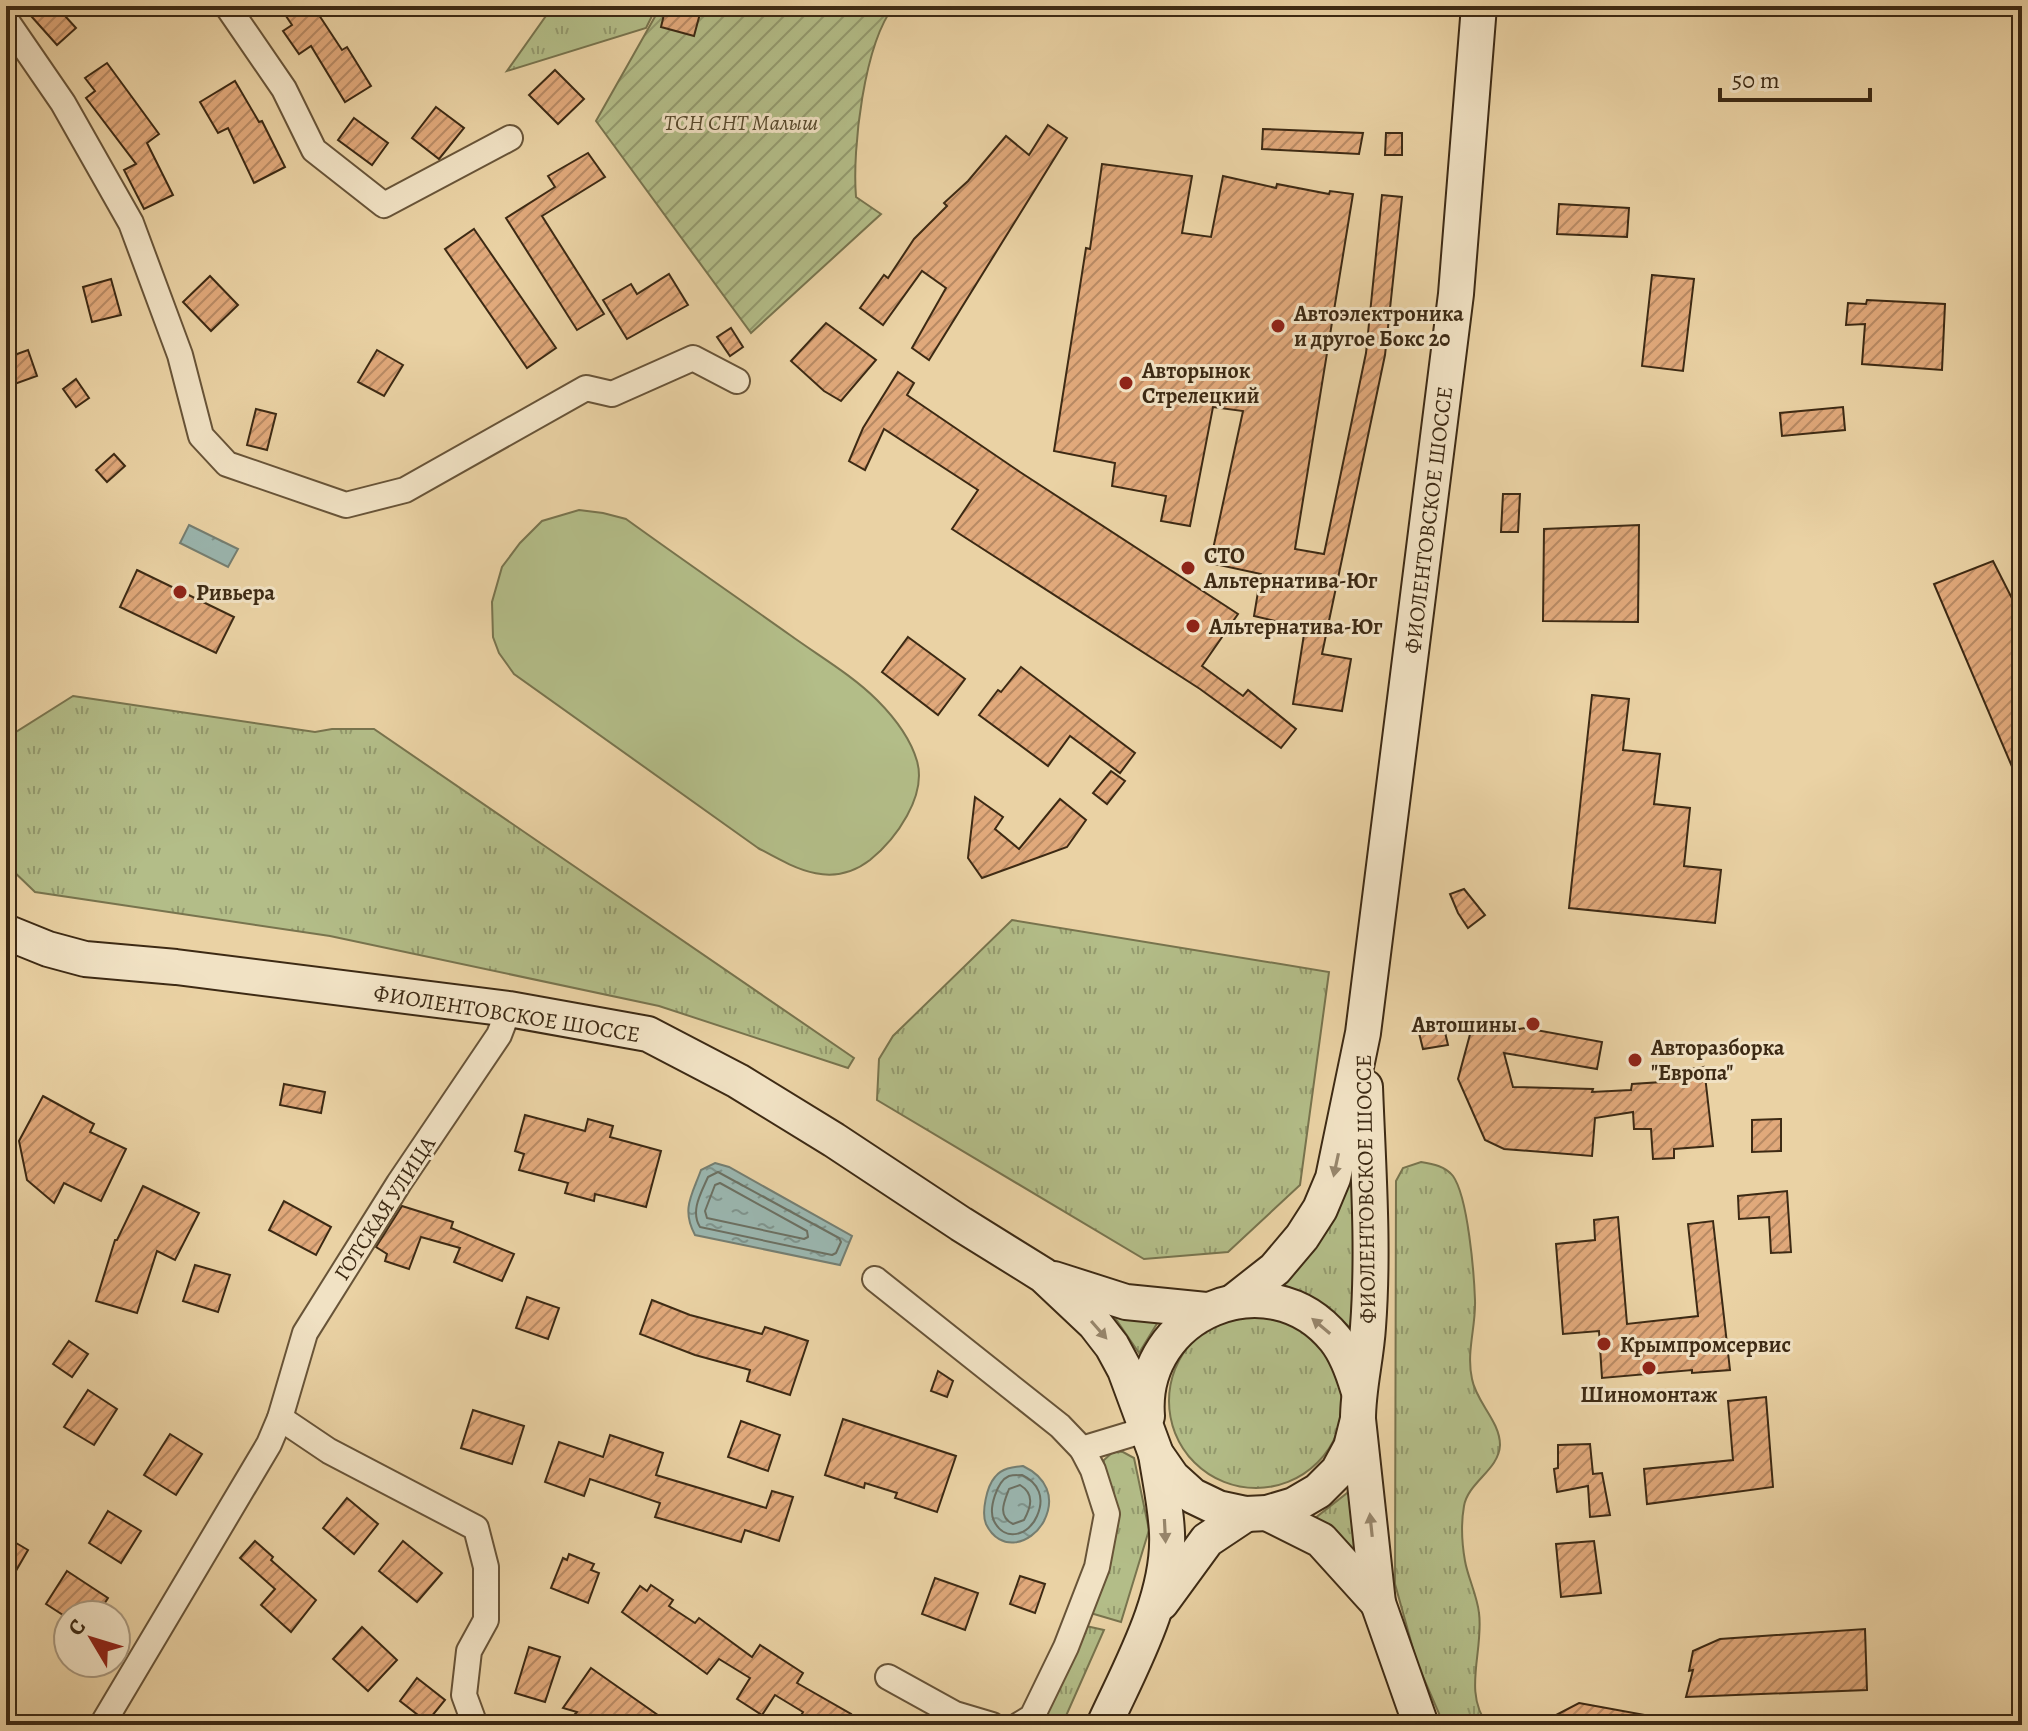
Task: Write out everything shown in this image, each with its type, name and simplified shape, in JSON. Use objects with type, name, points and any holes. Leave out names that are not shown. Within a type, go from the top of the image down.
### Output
[{"type":"main road","name":"ФИОЛЕНТОВСКОЕ ШОССЕ","points":[[1152,1441],[1145,1400],[1151,1373],[1164,1347],[1182,1326],[1275,1269],[1320,1209],[1333,1178],[1364,1027],[1456,294],[1479,6]]},
{"type":"main road","name":"ФИОЛЕНТОВСКОЕ ШОССЕ","points":[[6,932],[48,949],[85,959],[176,967],[509,1009],[648,1034],[762,1095],[1043,1275],[1095,1324],[1112,1346],[1125,1370],[1152,1441],[1172,1477],[1193,1496],[1218,1508],[1256,1513],[1321,1540],[1378,1603]]},
{"type":"main road","name":"ФИОЛЕНТОВСКОЕ ШОССЕ","points":[[1256,1513],[1294,1505],[1318,1491],[1338,1471],[1351,1447],[1368,1328],[1369,1297],[1370,1207],[1364,1027]]},
{"type":"main road","name":"ФИОЛЕНТОВСКОЕ ШОССЕ","points":[[1043,1275],[1126,1302],[1219,1306],[1261,1300],[1290,1306],[1315,1320],[1336,1340],[1351,1364],[1358,1406],[1378,1603],[1421,1725]]},
{"type":"main road","points":[[1104,1725],[1152,1617],[1164,1567],[1167,1535],[1152,1441]]},
{"type":"main road","points":[[1152,1617],[1207,1540],[1256,1513]]},
{"type":"street","points":[[227,6],[284,89],[314,150],[384,205],[510,138]]},
{"type":"street","points":[[6,20],[63,103],[131,223],[180,355],[201,436],[227,464],[346,505],[405,490],[586,388],[612,394],[693,358],[737,381]]},
{"type":"street","name":"ГОТСКАЯ УЛИЦА","points":[[102,1725],[269,1444],[280,1418],[305,1333],[399,1183],[499,1035],[509,1009]]},
{"type":"street","points":[[875,1279],[1060,1426],[1082,1449],[1093,1470],[1107,1514],[1097,1567],[1066,1647],[1032,1717],[1019,1725]]},
{"type":"street","points":[[280,1418],[329,1451],[476,1528],[486,1567],[486,1620],[469,1651],[464,1695],[475,1725]]},
{"type":"street","points":[[1082,1449],[1152,1441]]},
{"type":"street","points":[[888,1677],[955,1714],[992,1725]]},
{"type":"green space","points":[[553,6],[657,6],[646,28],[507,71]]},
{"type":"green space","name":"ТСН СНТ Малыш","points":[[661,6],[894,6],[875,45],[868,70],[856,152],[856,197],[881,214],[751,333],[596,121]]},
{"type":"green space","points":[[579,510],[626,519],[846,674],[889,713],[914,752],[919,774],[918,788],[899,829],[870,860],[856,869],[827,875],[799,868],[758,848],[514,674],[499,653],[493,637],[492,602],[502,567],[542,521]]},
{"type":"green space","points":[[73,696],[315,732],[374,729],[854,1058],[848,1068],[659,1006],[330,936],[35,892],[6,864],[6,732],[11,735]]},
{"type":"green space","points":[[1012,920],[1329,972],[1300,1185],[1228,1252],[1144,1259],[877,1100],[879,1059],[893,1036]]},
{"type":"green space","points":[[1355,1115],[1356,1334],[1319,1302],[1274,1282]]},
{"type":"green space","points":[[1421,1162],[1450,1173],[1463,1200],[1475,1300],[1470,1369],[1474,1387],[1499,1436],[1495,1462],[1471,1490],[1462,1519],[1465,1561],[1479,1613],[1476,1699],[1488,1725],[1444,1725],[1417,1663],[1395,1584],[1396,1181],[1403,1168]]},
{"type":"green space","points":[[1109,1309],[1161,1317],[1139,1353]]},
{"type":"green space","points":[[1256,1314],[1289,1320],[1318,1339],[1337,1368],[1343,1401],[1337,1434],[1318,1463],[1289,1482],[1256,1488],[1223,1482],[1194,1463],[1175,1434],[1169,1401],[1175,1368],[1194,1339],[1223,1320]]},
{"type":"green space","points":[[1114,1451],[1134,1458],[1149,1530],[1121,1622],[1087,1612],[1104,1460]]},
{"type":"green space","points":[[1355,1481],[1358,1569],[1314,1519],[1347,1493]]},
{"type":"green space","points":[[1086,1626],[1104,1630],[1062,1725],[1040,1725]]},
{"type":"water","points":[[189,525],[238,549],[228,567],[180,543]]},
{"type":"water","points":[[715,1163],[729,1167],[852,1236],[840,1265],[695,1235],[689,1217],[689,1202],[701,1170]]},
{"type":"water","points":[[1023,1466],[1043,1482],[1049,1504],[1044,1521],[1031,1536],[1007,1542],[992,1533],[986,1524],[986,1499],[998,1474],[1008,1468]]},
{"type":"building","points":[[45,6],[56,6],[76,28],[57,45],[32,17]]},
{"type":"building","points":[[294,6],[313,6],[342,50],[347,47],[371,86],[345,102],[311,46],[299,54],[283,31],[292,25],[284,13]]},
{"type":"building","points":[[666,6],[702,6],[694,36],[661,27]]},
{"type":"building","points":[[107,63],[159,134],[147,143],[173,195],[144,209],[124,170],[136,164],[86,98],[95,91],[85,78]]},
{"type":"building","points":[[555,70],[584,99],[558,124],[529,95]]},
{"type":"building","points":[[235,81],[259,122],[262,121],[285,167],[254,183],[228,128],[218,133],[200,102]]},
{"type":"building","points":[[436,107],[464,128],[439,159],[412,138]]},
{"type":"building","points":[[354,118],[388,143],[372,165],[338,140]]},
{"type":"building","points":[[1048,125],[1067,138],[929,360],[912,348],[946,288],[922,271],[883,325],[860,308],[884,275],[888,278],[914,239],[947,206],[944,203],[968,181],[1006,136],[1029,155]]},
{"type":"building","points":[[1263,129],[1363,133],[1359,154],[1262,149]]},
{"type":"building","points":[[1386,133],[1402,133],[1402,155],[1385,155]]},
{"type":"building","points":[[588,153],[605,177],[542,216],[604,314],[577,330],[506,218],[555,187],[548,176]]},
{"type":"building","points":[[1102,164],[1192,176],[1182,233],[1211,237],[1223,176],[1276,188],[1277,184],[1329,194],[1330,191],[1353,194],[1295,549],[1324,554],[1366,353],[1382,195],[1402,197],[1385,355],[1322,654],[1351,659],[1342,711],[1293,704],[1305,628],[1254,616],[1261,574],[1210,563],[1243,411],[1213,407],[1190,526],[1161,521],[1166,496],[1112,486],[1115,463],[1054,451]]},
{"type":"building","points":[[1559,204],[1629,208],[1627,237],[1557,234]]},
{"type":"building","points":[[474,229],[556,348],[527,368],[445,249]]},
{"type":"building","points":[[669,274],[688,305],[627,339],[603,300],[631,284],[637,294]]},
{"type":"building","points":[[1652,275],[1694,279],[1683,371],[1642,366]]},
{"type":"building","points":[[210,276],[238,305],[211,331],[183,302]]},
{"type":"building","points":[[111,279],[121,315],[92,322],[83,287]]},
{"type":"building","points":[[1867,300],[1945,304],[1942,370],[1862,364],[1865,324],[1846,325],[1848,303],[1866,304]]},
{"type":"building","points":[[826,323],[876,360],[841,401],[824,391],[791,361]]},
{"type":"building","points":[[731,328],[743,347],[730,356],[717,337]]},
{"type":"building","points":[[28,350],[37,376],[6,387],[6,358]]},
{"type":"building","points":[[377,350],[403,365],[384,396],[358,382]]},
{"type":"building","points":[[898,372],[914,383],[907,395],[1238,614],[1202,666],[1243,696],[1248,690],[1296,729],[1281,748],[1200,689],[952,529],[978,490],[884,429],[865,470],[849,461],[863,428]]},
{"type":"building","points":[[76,379],[89,398],[76,407],[63,389]]},
{"type":"building","points":[[1843,407],[1845,430],[1782,436],[1780,413]]},
{"type":"building","points":[[256,409],[276,414],[267,450],[247,445]]},
{"type":"building","points":[[114,454],[125,466],[107,482],[96,470]]},
{"type":"building","points":[[1503,494],[1520,494],[1518,532],[1501,532]]},
{"type":"building","points":[[1639,525],[1638,622],[1543,621],[1544,529]]},
{"type":"building","points":[[1993,561],[2022,618],[2022,790],[1934,584]]},
{"type":"building","points":[[137,570],[234,617],[216,653],[120,607]]},
{"type":"building","points":[[908,637],[965,679],[938,715],[882,672]]},
{"type":"building","points":[[1021,667],[1135,753],[1120,773],[1070,736],[1048,766],[979,715]]},
{"type":"building","points":[[1592,695],[1629,699],[1623,750],[1660,754],[1654,804],[1690,808],[1684,866],[1721,870],[1715,923],[1569,908]]},
{"type":"building","points":[[1111,771],[1125,781],[1107,804],[1093,793]]},
{"type":"building","points":[[975,797],[1003,817],[995,829],[1019,849],[1060,799],[1086,820],[1067,847],[982,878],[968,858]]},
{"type":"building","points":[[1464,889],[1485,915],[1468,928],[1450,894]]},
{"type":"building","points":[[1472,1027],[1495,1033],[1525,1028],[1602,1042],[1597,1069],[1504,1053],[1513,1087],[1593,1089],[1592,1092],[1631,1090],[1632,1084],[1677,1081],[1676,1071],[1704,1067],[1713,1146],[1674,1149],[1674,1158],[1653,1159],[1651,1129],[1634,1129],[1633,1112],[1595,1118],[1592,1156],[1504,1149],[1485,1140],[1458,1079]]},
{"type":"building","points":[[1444,1028],[1448,1045],[1423,1049],[1419,1033]]},
{"type":"building","points":[[284,1084],[325,1092],[321,1113],[280,1105]]},
{"type":"building","points":[[43,1096],[94,1124],[90,1132],[126,1149],[101,1201],[64,1183],[54,1203],[27,1180],[19,1141]]},
{"type":"building","points":[[525,1115],[585,1131],[588,1119],[613,1126],[610,1137],[661,1151],[646,1207],[595,1194],[594,1201],[565,1193],[568,1183],[519,1170],[524,1154],[515,1151]]},
{"type":"building","points":[[1781,1119],[1781,1151],[1752,1152],[1752,1120]]},
{"type":"building","points":[[143,1186],[199,1213],[175,1260],[157,1251],[137,1313],[96,1301],[115,1240]]},
{"type":"building","points":[[1787,1191],[1791,1252],[1771,1253],[1769,1217],[1739,1219],[1738,1196]]},
{"type":"building","points":[[284,1201],[331,1227],[316,1255],[269,1230]]},
{"type":"building","points":[[402,1206],[453,1222],[451,1228],[514,1254],[502,1281],[454,1262],[460,1248],[421,1237],[409,1269],[385,1261],[387,1254],[376,1247]]},
{"type":"building","points":[[1618,1217],[1627,1324],[1698,1316],[1688,1224],[1713,1221],[1730,1370],[1602,1378],[1599,1331],[1563,1334],[1556,1244],[1595,1240],[1594,1220]]},
{"type":"building","points":[[195,1265],[230,1275],[218,1312],[183,1301]]},
{"type":"building","points":[[527,1297],[559,1308],[548,1339],[516,1328]]},
{"type":"building","points":[[652,1300],[690,1315],[762,1334],[765,1327],[808,1341],[790,1395],[747,1381],[750,1370],[695,1355],[640,1334]]},
{"type":"building","points":[[69,1341],[88,1354],[72,1377],[53,1364]]},
{"type":"building","points":[[938,1371],[953,1381],[947,1397],[931,1391]]},
{"type":"building","points":[[88,1390],[117,1409],[94,1445],[64,1427]]},
{"type":"building","points":[[1766,1397],[1773,1487],[1647,1504],[1644,1469],[1733,1460],[1728,1401]]},
{"type":"building","points":[[473,1410],[524,1426],[512,1464],[461,1448]]},
{"type":"building","points":[[843,1419],[956,1456],[937,1512],[895,1498],[897,1493],[865,1483],[864,1488],[825,1475]]},
{"type":"building","points":[[741,1421],[780,1435],[768,1471],[728,1457]]},
{"type":"building","points":[[170,1434],[202,1454],[176,1495],[144,1475]]},
{"type":"building","points":[[610,1435],[663,1453],[656,1475],[766,1508],[772,1491],[793,1497],[779,1541],[745,1530],[741,1542],[655,1517],[660,1503],[590,1479],[584,1496],[545,1482],[559,1442],[603,1457]]},
{"type":"building","points":[[1590,1444],[1593,1474],[1602,1473],[1610,1515],[1590,1517],[1588,1486],[1557,1492],[1554,1469],[1558,1468],[1558,1445]]},
{"type":"building","points":[[347,1498],[378,1524],[354,1554],[323,1528]]},
{"type":"building","points":[[108,1511],[141,1531],[121,1563],[89,1543]]},
{"type":"building","points":[[6,1537],[28,1550],[6,1588]]},
{"type":"building","points":[[255,1541],[273,1557],[271,1560],[316,1600],[291,1632],[261,1605],[275,1589],[240,1558]]},
{"type":"building","points":[[403,1541],[442,1573],[417,1602],[379,1571]]},
{"type":"building","points":[[1594,1541],[1601,1593],[1561,1597],[1556,1544]]},
{"type":"building","points":[[569,1554],[594,1564],[591,1570],[599,1573],[588,1603],[551,1588],[563,1558],[567,1560]]},
{"type":"building","points":[[67,1571],[108,1598],[52,1599],[52,1608],[46,1604]]},
{"type":"building","points":[[1020,1576],[1045,1584],[1035,1613],[1010,1604]]},
{"type":"building","points":[[935,1578],[978,1593],[965,1630],[922,1614]]},
{"type":"building","points":[[651,1585],[673,1600],[669,1606],[695,1623],[699,1618],[752,1657],[760,1645],[803,1673],[797,1683],[851,1714],[845,1725],[810,1725],[799,1719],[803,1712],[775,1695],[762,1715],[737,1699],[750,1678],[719,1659],[707,1674],[622,1612],[640,1586],[647,1591]]},
{"type":"building","points":[[362,1627],[397,1660],[368,1691],[333,1659]]},
{"type":"building","points":[[1865,1629],[1867,1690],[1686,1697],[1693,1670],[1689,1671],[1693,1651],[1720,1639]]},
{"type":"building","points":[[529,1647],[560,1657],[545,1702],[515,1693]]},
{"type":"building","points":[[591,1668],[672,1725],[565,1725],[577,1712],[563,1708]]},
{"type":"building","points":[[417,1678],[445,1700],[427,1722],[400,1701]]},
{"type":"building","points":[[1579,1703],[1656,1717],[1655,1725],[1537,1725]]},
{"type":"place","name":"Автоэлектроника и другое Бокс 20","points":[[1278,326]]},
{"type":"place","name":"Авторынок Стрелецкий","points":[[1126,383]]},
{"type":"place","name":"СТО Альтернатива-Юг","points":[[1188,568]]},
{"type":"place","name":"Ривьера","points":[[180,592]]},
{"type":"place","name":"Альтернатива-Юг","points":[[1193,626]]},
{"type":"place","name":"Автошины","points":[[1533,1024]]},
{"type":"place","name":"Авторазборка \"Европа\"","points":[[1635,1060]]},
{"type":"place","name":"Крымпромсервис","points":[[1604,1344]]},
{"type":"place","name":"Шиномонтаж","points":[[1649,1368]]}]
